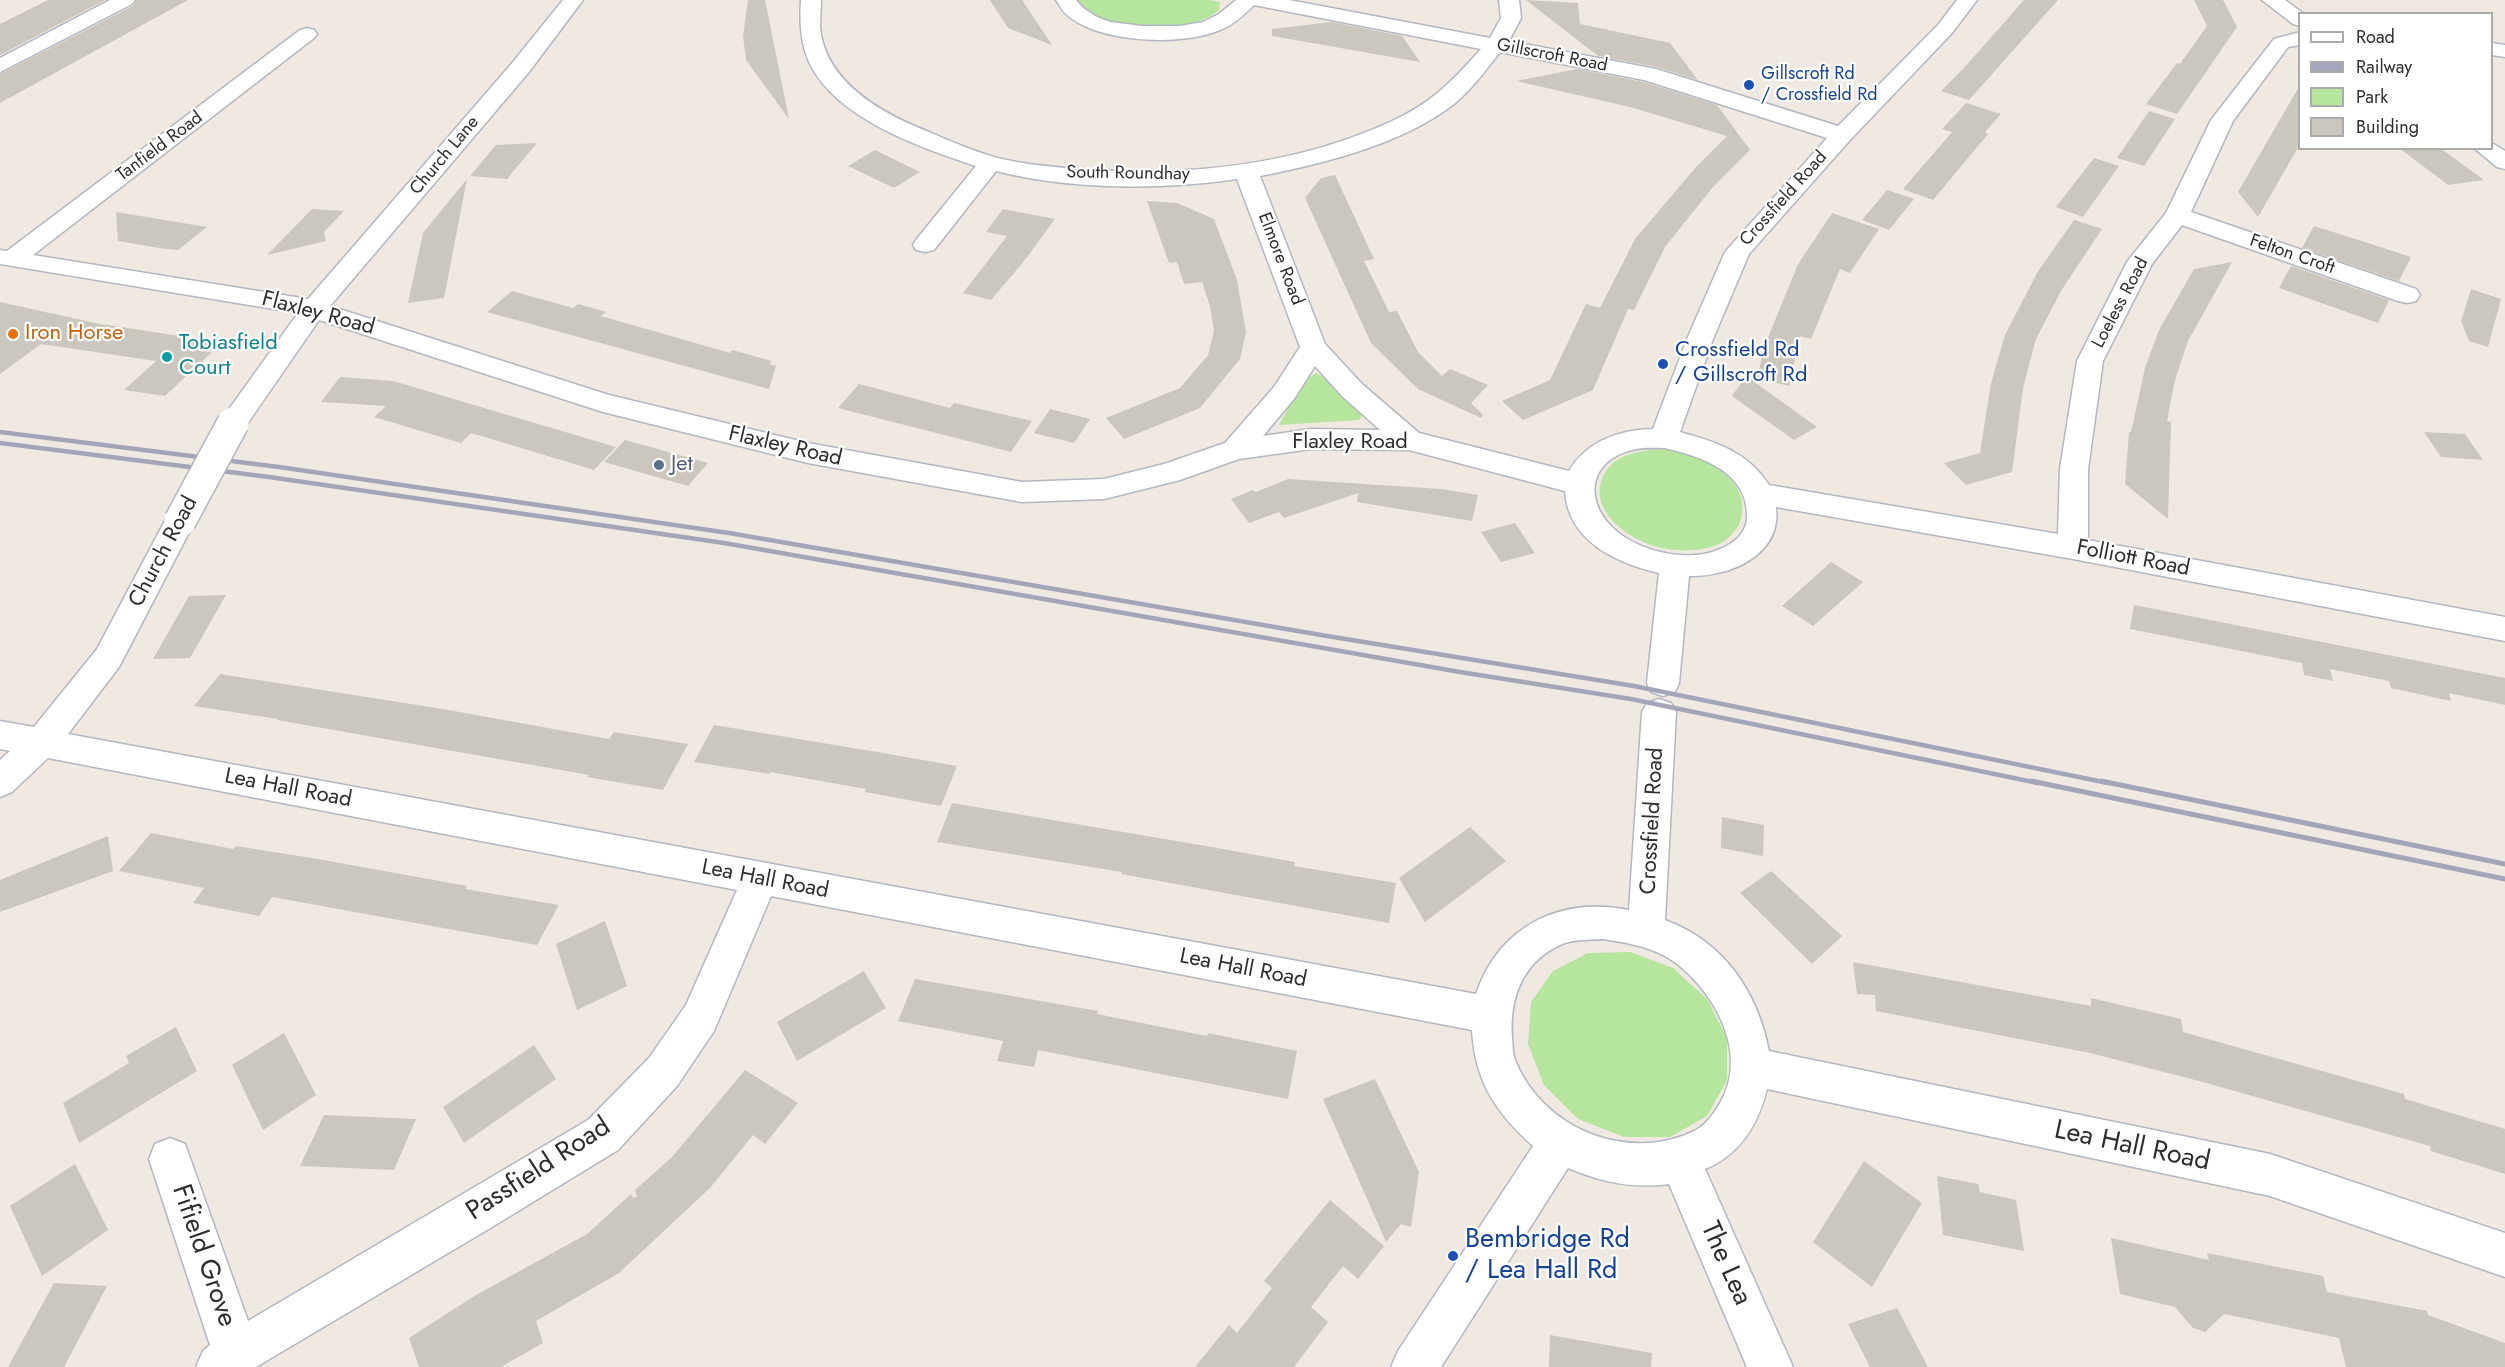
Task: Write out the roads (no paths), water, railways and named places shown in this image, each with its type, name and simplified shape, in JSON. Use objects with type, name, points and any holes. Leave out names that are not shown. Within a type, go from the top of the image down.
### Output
[{"type":"street","points":[[0,66],[125,0]]},
{"type":"street","name":"Church Lane","points":[[314,309],[521,66],[573,0]]},
{"type":"street","name":"South Roundhay","points":[[811,0],[809,23],[814,49],[825,71],[844,93],[866,112],[900,129],[992,163],[1072,175],[1181,176],[1246,171],[1343,146],[1408,123],[1440,104],[1463,83],[1496,45],[1511,17],[1509,0]]},
{"type":"street","points":[[1066,0],[1078,15],[1106,28],[1156,33],[1210,27],[1232,16],[1248,0]]},
{"type":"street","name":"Gillscroft Road","points":[[1257,0],[1648,74],[1842,135]]},
{"type":"street","name":"Crossfield Road","points":[[1664,438],[1700,339],[1737,252],[1842,135],[1945,29],[1967,0]]},
{"type":"street","points":[[2272,0],[2298,19]]},
{"type":"street","name":"Tanfield Road","points":[[6,258],[307,34]]},
{"type":"street","name":"Loeless Road","points":[[2073,548],[2074,469],[2090,361],[2140,262],[2177,215],[2222,120],[2281,43],[2298,39]]},
{"type":"street","points":[[2489,150],[2505,162]]},
{"type":"street","points":[[925,245],[992,163]]},
{"type":"street","name":"Elmore Road","points":[[1246,171],[1313,347],[1352,390],[1409,440]]},
{"type":"street","name":"Felton Croft","points":[[2177,215],[2407,295]]},
{"type":"street","name":"Flaxley Road","points":[[6,258],[294,303],[603,403],[808,453],[1022,492],[1104,489],[1170,473],[1235,450],[1311,439],[1409,440],[1578,484]]},
{"type":"street","name":"Church Road","points":[[0,782],[41,743],[108,658],[233,423],[314,309]]},
{"type":"street","points":[[1235,450],[1284,393],[1313,347]]},
{"type":"street","points":[[1664,438],[1696,444],[1725,458],[1748,477],[1760,494],[1763,521],[1754,541],[1735,556],[1707,565],[1675,566],[1635,556],[1603,536],[1582,511],[1578,484],[1587,464],[1606,448],[1633,440],[1664,438]]},
{"type":"street","name":"Folliott Road","points":[[1760,494],[2073,548],[2505,629]]},
{"type":"street","name":"Crossfield Road","points":[[1646,929],[1661,698],[1675,566]]},
{"type":"street","name":"Lea Hall Road","points":[[0,735],[1490,1015]]},
{"type":"street","name":"Passfield Road","points":[[227,1360],[603,1135],[663,1072],[700,1018],[760,879]]},
{"type":"street","points":[[1603,922],[1646,929],[1688,951],[1722,983],[1744,1023],[1752,1067],[1743,1108],[1718,1140],[1680,1161],[1640,1167],[1599,1160],[1560,1142],[1519,1106],[1495,1061],[1490,1015],[1501,976],[1526,946],[1561,927],[1603,922]]},
{"type":"street","name":"Lea Hall Road","points":[[1752,1067],[2270,1175],[2505,1255]]},
{"type":"street","points":[[1414,1367],[1560,1142]]},
{"type":"street","name":"Fifield Grove","points":[[170,1159],[227,1360]]},
{"type":"street","name":"The Lea","points":[[1680,1161],[1770,1367]]},
{"type":"railway","points":[[0,432],[279,467],[729,533],[1321,635],[1634,686],[2108,783]]},
{"type":"railway","points":[[0,443],[269,477],[724,543],[1460,672],[1631,699],[2038,783]]},
{"type":"railway","points":[[2031,781],[2505,879]]},
{"type":"railway","points":[[2101,781],[2505,864]]},
{"type":"place","name":"Gillscroft Rd / Crossfield Rd","points":[[1749,85]]},
{"type":"place","name":"Iron Horse","points":[[13,334]]},
{"type":"place","name":"Tobiasfield Court","points":[[167,357]]},
{"type":"place","name":"Crossfield Rd / Gillscroft Rd","points":[[1663,364]]},
{"type":"place","name":"Jet","points":[[659,465]]},
{"type":"place","name":"Bembridge Rd / Lea Hall Rd","points":[[1453,1256]]}]
